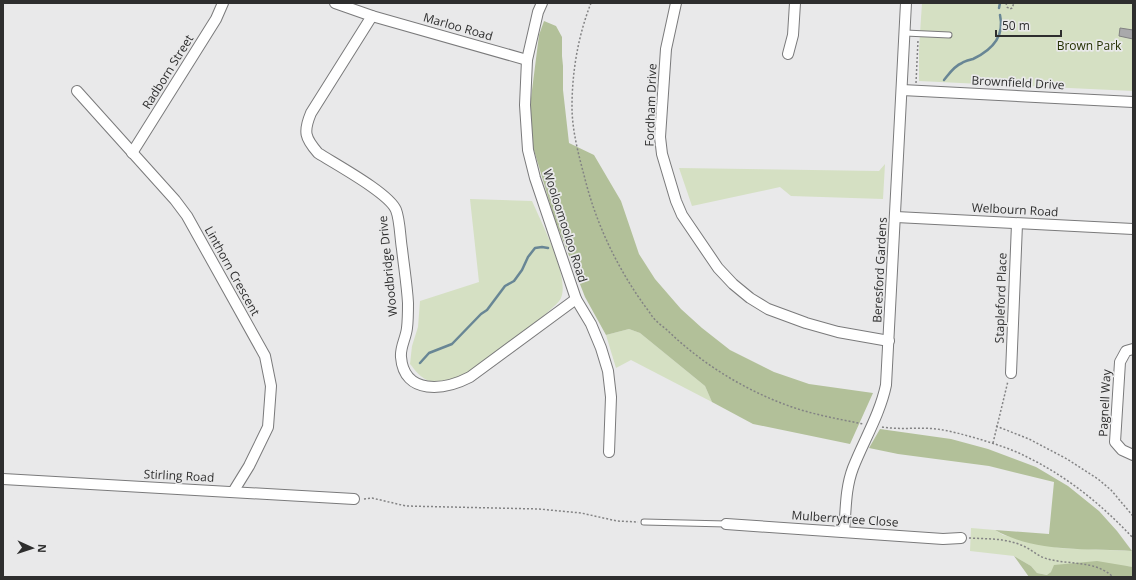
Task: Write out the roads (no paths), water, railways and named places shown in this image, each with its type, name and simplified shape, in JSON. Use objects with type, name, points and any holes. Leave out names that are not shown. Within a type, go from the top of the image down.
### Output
[{"type":"street","name":"Radborn Street","points":[[132,153],[216,19],[223,3]]},
{"type":"street","name":"Marloo Road","points":[[335,3],[372,16],[527,60]]},
{"type":"street","name":"Wooloomooloo Road","points":[[542,3],[538,12],[527,60],[525,105],[528,150],[535,178],[576,299],[591,324],[601,348],[608,371],[611,385],[609,452]]},
{"type":"street","name":"Fordham Drive","points":[[676,3],[666,49],[660,137],[662,154],[682,215],[718,268],[733,284],[750,298],[768,309],[806,323],[838,332],[889,341]]},
{"type":"street","points":[[788,54],[793,35],[795,3]]},
{"type":"street","name":"Beresford Gardens","points":[[844,532],[846,494],[849,482],[853,469],[883,399],[886,385],[896,217],[906,3]]},
{"type":"street","name":"Woodbridge Drive","points":[[372,16],[311,113],[306,123],[305,134],[310,144],[318,153],[383,194],[396,209],[408,303],[407,327],[401,356],[402,365],[407,377],[422,386],[436,387],[461,382],[576,299]]},
{"type":"street","name":"Brownfield Drive","points":[[902,90],[1133,102]]},
{"type":"street","name":"Linthorn Crescent","points":[[77,91],[175,200],[187,216],[265,356],[271,386],[268,427],[249,466],[233,492]]},
{"type":"street","name":"Welbourn Road","points":[[896,217],[1133,229]]},
{"type":"street","name":"Stapleford Place","points":[[1010,373],[1017,224]]},
{"type":"street","name":"Pagnell Way","points":[[1133,348],[1126,351],[1120,362],[1115,442],[1122,450],[1133,456]]},
{"type":"street","name":"Stirling Road","points":[[3,479],[354,499]]},
{"type":"street","name":"Mulberrytree Close","points":[[726,524],[943,539],[961,538]]},
{"type":"lane","points":[[905,32],[949,35]]},
{"type":"lane","points":[[644,522],[726,524]]},
{"type":"waterway","points":[[999,8],[1000,3]]},
{"type":"waterway","points":[[944,80],[957,66],[980,55],[996,42],[1001,30],[1000,15]]},
{"type":"waterway","points":[[420,363],[429,353],[452,344],[481,314],[487,310],[505,286],[514,281],[535,248],[548,248]]},
{"type":"park label","name":"Brown Park","points":[[1089,46]]}]
